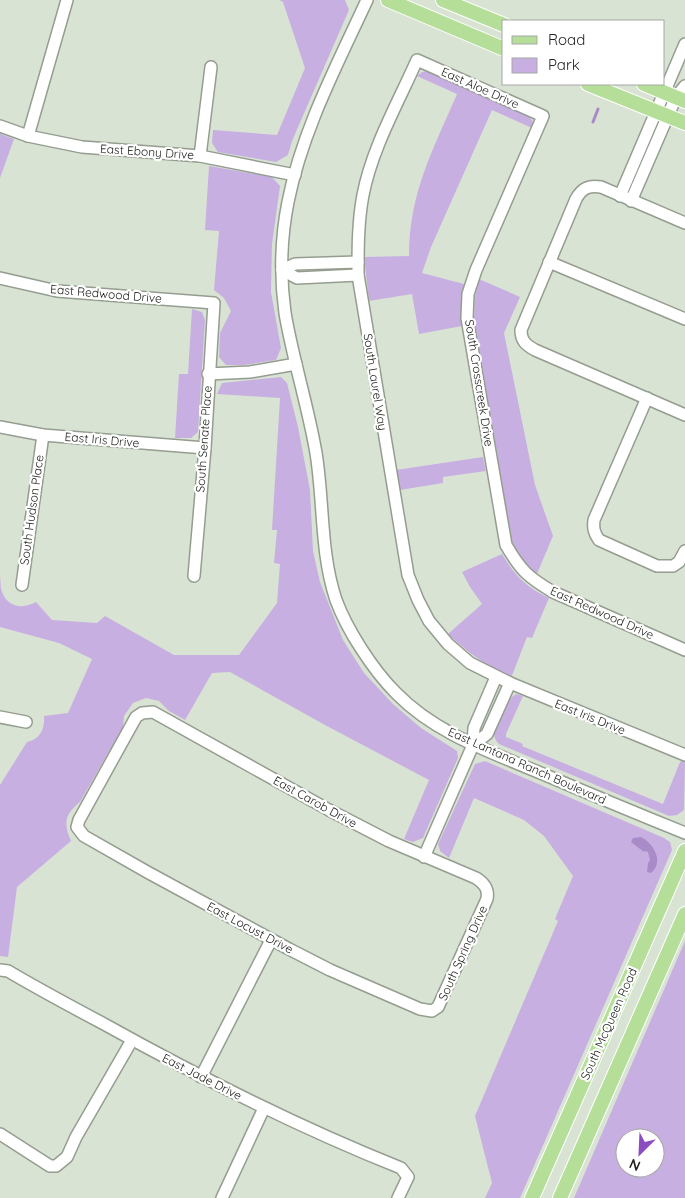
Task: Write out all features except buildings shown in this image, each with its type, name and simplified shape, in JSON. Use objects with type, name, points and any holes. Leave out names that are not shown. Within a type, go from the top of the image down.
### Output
[{"type":"main road","points":[[388,0],[502,47]]},
{"type":"main road","points":[[443,0],[502,24]]},
{"type":"main road","points":[[590,85],[685,123]]},
{"type":"main road","points":[[646,85],[675,97]]},
{"type":"main road","name":"South McQueen Road","points":[[532,1198],[685,851]]},
{"type":"main road","name":"South McQueen Road","points":[[560,1198],[685,914]]},
{"type":"street","points":[[28,136],[67,0]]},
{"type":"street","name":"East Lantana Ranch Boulevard","points":[[367,0],[304,144],[288,203],[282,270],[285,312],[316,454],[325,557],[336,600],[349,629],[381,676],[396,693],[436,725],[473,745],[685,833]]},
{"type":"street","points":[[675,97],[685,44]]},
{"type":"street","name":"East Aloe Drive","points":[[417,60],[543,116]]},
{"type":"street","name":"South Laurel Way","points":[[417,60],[376,151],[364,193],[358,228],[358,275],[408,575],[418,600],[448,644],[470,663],[496,677]]},
{"type":"street","points":[[200,156],[211,68]]},
{"type":"street","points":[[626,198],[637,157],[662,114],[685,86]]},
{"type":"street","points":[[626,198],[648,162],[662,114]]},
{"type":"street","name":"South Crosscreek Drive","points":[[506,545],[467,318],[468,294],[476,270],[543,116]]},
{"type":"street","name":"East Ebony Drive","points":[[0,126],[28,136],[82,147],[200,156],[295,175]]},
{"type":"street","points":[[637,157],[648,162]]},
{"type":"street","points":[[685,223],[601,187],[593,186],[586,188],[580,192],[521,330],[521,337],[526,345],[535,350],[685,415]]},
{"type":"street","points":[[282,270],[295,264],[358,262]]},
{"type":"street","points":[[549,262],[685,319]]},
{"type":"street","points":[[282,270],[297,278],[358,275]]},
{"type":"street","name":"East Redwood Drive","points":[[0,278],[56,291],[214,303]]},
{"type":"street","name":"South Senate Place","points":[[194,576],[205,448],[208,374],[214,303]]},
{"type":"street","points":[[208,374],[250,372],[296,364]]},
{"type":"street","points":[[647,398],[594,520],[593,527],[595,535],[600,540],[657,566],[673,566],[679,562],[685,551]]},
{"type":"street","name":"East Iris Drive","points":[[0,427],[43,435],[205,448]]},
{"type":"street","name":"South Hudson Place","points":[[22,585],[43,435]]},
{"type":"street","name":"East Redwood Drive","points":[[506,545],[518,566],[534,581],[553,592],[685,650]]},
{"type":"street","points":[[424,857],[473,745],[474,728],[496,677]]},
{"type":"street","name":"East Iris Drive","points":[[496,677],[685,755]]},
{"type":"street","points":[[473,745],[487,734],[510,683]]},
{"type":"street","name":"East Carob Drive","points":[[77,827],[136,717],[142,712],[153,712],[329,810],[389,841],[476,878],[483,883],[488,891]]},
{"type":"street","points":[[0,717],[26,722]]},
{"type":"street","name":"East Locust Drive","points":[[77,827],[84,836],[94,842],[271,940],[330,970],[420,1009],[432,1011]]},
{"type":"street","name":"South Spring Drive","points":[[432,1011],[442,1003],[487,899],[488,891]]},
{"type":"street","points":[[201,1077],[271,940]]},
{"type":"street","name":"East Jade Drive","points":[[0,970],[8,971],[201,1077],[321,1135],[401,1168],[408,1177],[398,1198]]},
{"type":"street","points":[[0,1134],[47,1164],[56,1166],[67,1157],[76,1137],[132,1040]]},
{"type":"street","points":[[222,1198],[264,1108]]},
{"type":"green space","points":[[279,0],[345,0],[349,10],[292,141],[288,155],[276,162],[218,152],[212,143],[213,130],[277,135],[305,68],[283,2]]},
{"type":"green space","points":[[428,71],[529,116],[533,122],[532,128],[492,110],[431,247],[422,273],[464,284],[461,308],[462,326],[419,334],[412,294],[369,301],[364,257],[409,256],[410,233],[418,192],[431,153],[457,94],[417,76],[422,72]]},
{"type":"green space","points":[[0,134],[14,139],[0,178]]},
{"type":"green space","points":[[209,166],[272,177],[280,186],[272,244],[271,292],[281,348],[276,360],[244,365],[226,365],[219,357],[220,333],[231,311],[224,298],[214,290],[219,231],[205,230]]},
{"type":"green space","points":[[479,279],[520,297],[504,333],[535,485],[553,536],[536,576],[521,561],[512,541],[474,319],[475,297]]},
{"type":"green space","points":[[192,309],[202,312],[205,320],[198,432],[191,438],[175,438],[179,374],[188,374]]},
{"type":"green space","points":[[281,377],[287,383],[298,427],[310,490],[313,551],[320,582],[343,640],[364,673],[393,704],[421,728],[457,751],[458,758],[423,838],[413,842],[404,839],[429,780],[230,672],[212,673],[185,720],[169,711],[159,701],[146,698],[133,703],[124,716],[123,727],[80,802],[68,815],[66,824],[71,841],[17,887],[8,957],[0,956],[0,785],[27,742],[32,741],[41,733],[44,725],[44,716],[68,713],[92,659],[59,643],[0,627],[0,577],[2,592],[8,601],[16,606],[26,606],[36,602],[52,620],[97,623],[105,616],[174,655],[239,655],[277,603],[280,564],[274,563],[277,530],[272,530],[280,398],[217,394],[222,383]]},
{"type":"green space","points":[[483,457],[486,471],[443,477],[443,483],[400,490],[396,470]]},
{"type":"green space","points":[[502,554],[522,580],[534,590],[549,598],[532,638],[527,637],[511,678],[462,647],[448,634],[482,604],[462,572]]},
{"type":"green space","points":[[516,694],[523,696],[506,737],[523,744],[522,746],[663,804],[680,762],[685,760],[684,810],[677,815],[669,816],[499,744],[494,735],[496,724],[506,706]]},
{"type":"green space","points":[[485,761],[664,838],[670,842],[672,850],[520,1198],[485,1198],[492,1183],[475,1116],[558,921],[555,919],[573,876],[544,836],[524,820],[474,798],[449,858],[440,851],[438,844],[475,764]]},
{"type":"green space","points":[[685,941],[685,1198],[574,1198]]},
{"type":"shaded area","points":[[641,837],[650,844],[656,853],[657,864],[651,873],[647,872],[650,860],[648,852],[644,852],[631,842],[633,838]]},
{"type":"waterway","points":[[593,122],[598,109]]}]
